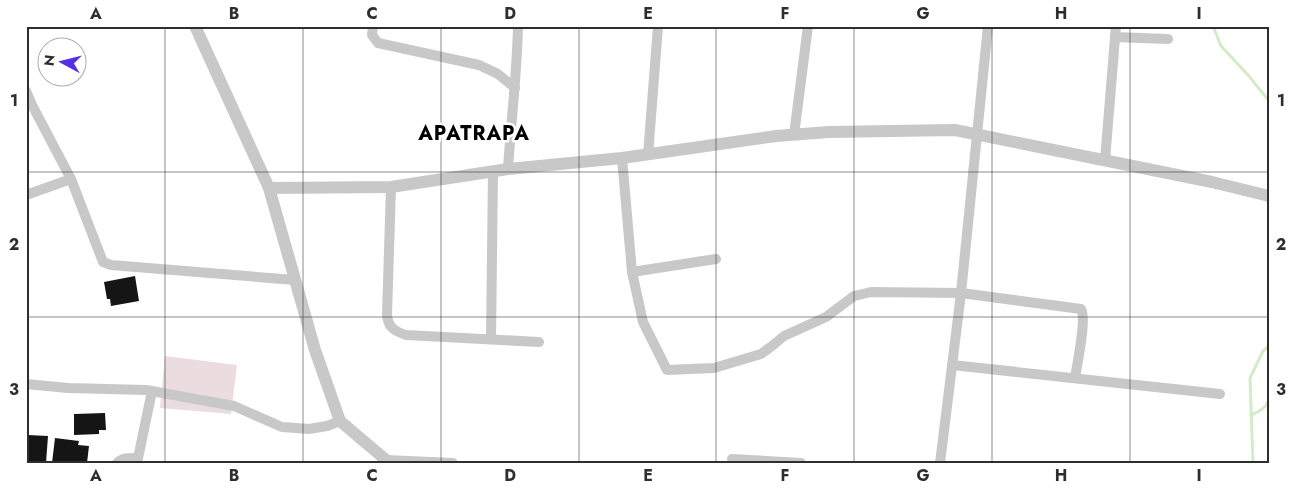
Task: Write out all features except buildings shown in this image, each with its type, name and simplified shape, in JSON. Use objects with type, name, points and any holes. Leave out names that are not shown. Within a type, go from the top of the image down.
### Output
[{"type":"street","points":[[195,26],[269,188],[315,350],[340,421],[386,461],[452,463]]},
{"type":"street","points":[[374,26],[372,36],[378,43],[479,65],[498,74],[515,88]]},
{"type":"street","points":[[508,169],[518,26]]},
{"type":"street","points":[[648,155],[658,26]]},
{"type":"street","points":[[794,135],[808,26]]},
{"type":"street","points":[[940,463],[961,293],[988,26]]},
{"type":"street","points":[[1104,160],[1116,26]]},
{"type":"street","points":[[1115,37],[1168,39]]},
{"type":"street","points":[[26,91],[71,179],[103,262],[107,264],[295,280]]},
{"type":"street","points":[[269,188],[391,187],[508,169],[648,155],[794,135],[892,130],[955,130],[1212,182],[1269,196]]},
{"type":"street","points":[[622,158],[632,272],[643,322],[664,368],[670,370],[714,368],[761,354],[784,336],[826,317],[854,296],[871,292],[961,293],[1081,309],[1083,312],[1082,333],[1075,378]]},
{"type":"street","points":[[491,339],[493,171]]},
{"type":"street","points":[[26,195],[71,179]]},
{"type":"street","points":[[391,187],[387,315],[388,322],[392,328],[406,335],[539,342]]},
{"type":"street","points":[[632,272],[716,259]]},
{"type":"street","points":[[952,365],[1220,394]]},
{"type":"street","points":[[26,384],[68,388],[152,391],[234,406],[282,427],[309,429],[327,426],[340,421]]},
{"type":"street","points":[[118,463],[120,460],[128,457],[137,460],[152,391]]},
{"type":"street","points":[[732,459],[801,463]]},
{"type":"shaded area","points":[[165,356],[237,365],[231,414],[160,408]]},
{"type":"waterway","points":[[1213,26],[1221,46],[1269,101]]},
{"type":"waterway","points":[[1253,463],[1250,378],[1263,351],[1269,346]]},
{"type":"waterway","points":[[1251,415],[1262,409],[1268,402],[1269,383]]},
{"type":"district","name":"APATRAPA","points":[[474,133]]}]
